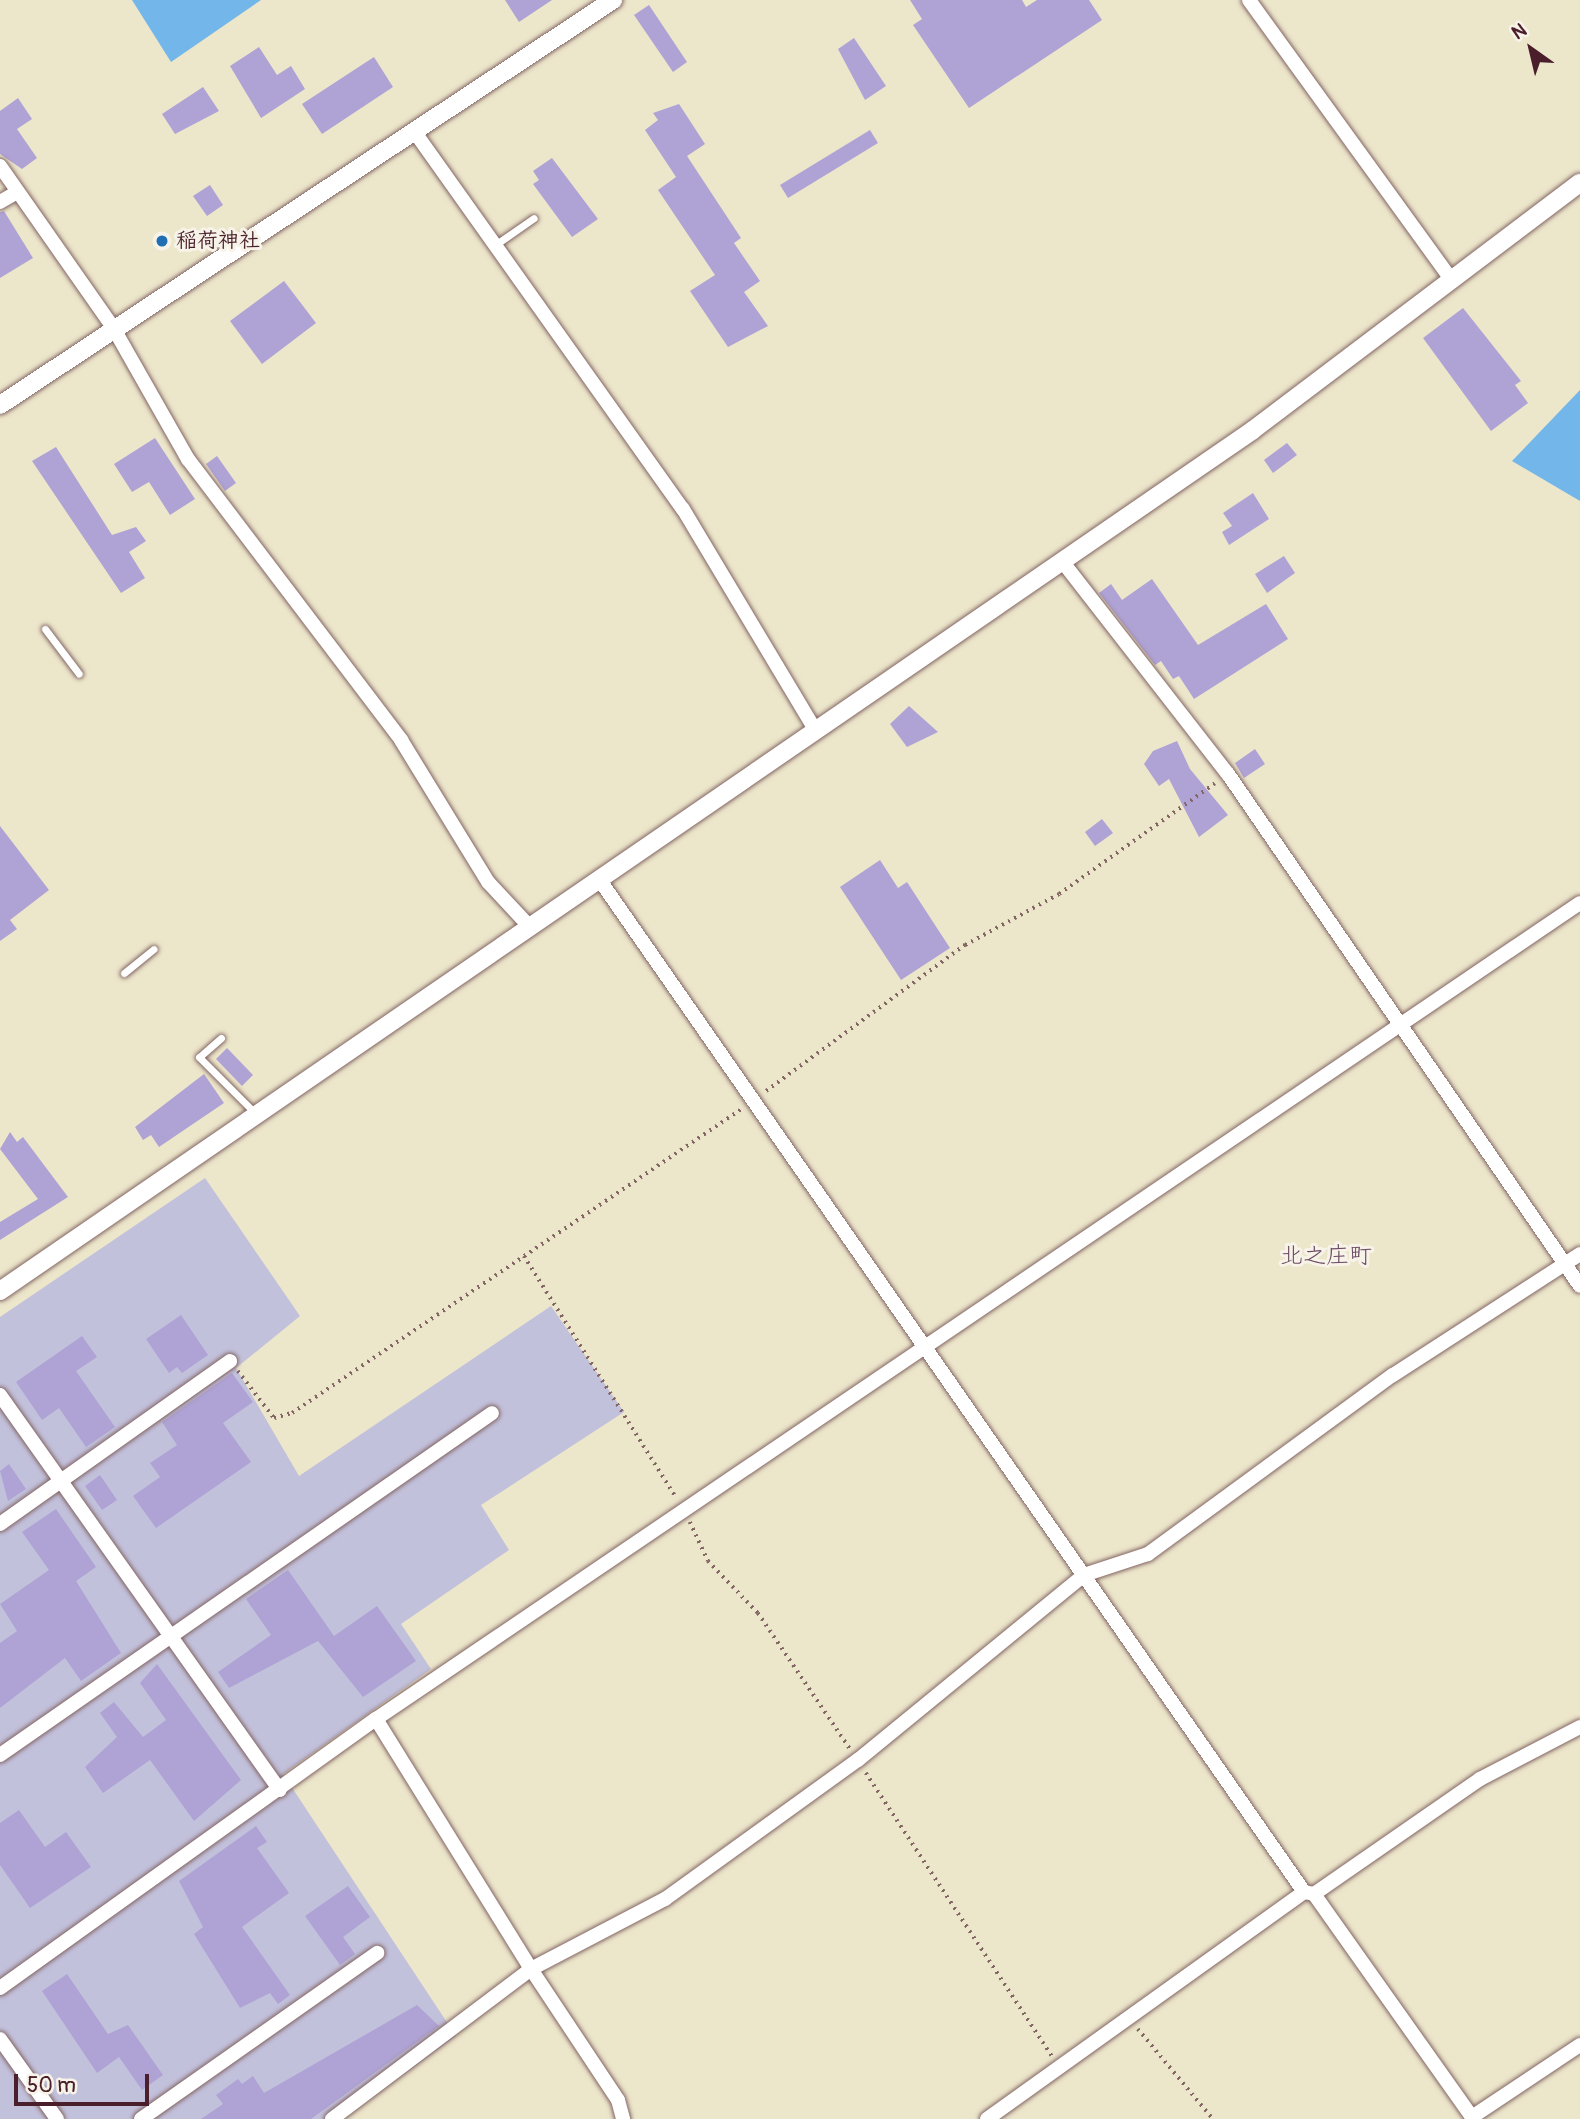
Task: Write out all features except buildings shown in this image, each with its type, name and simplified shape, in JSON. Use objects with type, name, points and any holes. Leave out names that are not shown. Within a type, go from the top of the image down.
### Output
[{"type":"street","points":[[0,405],[613,0]]},
{"type":"street","points":[[1249,0],[1451,279]]},
{"type":"street","points":[[414,131],[683,509],[816,731]]},
{"type":"street","points":[[0,166],[114,329],[188,458],[401,740],[488,882],[529,926]]},
{"type":"street","points":[[0,1290],[1253,430],[1580,183]]},
{"type":"street","points":[[0,202],[18,192]]},
{"type":"street","points":[[1062,561],[1228,774],[1404,1023],[1580,1286]]},
{"type":"street","points":[[599,879],[1084,1575],[1309,1893],[1472,2117],[1580,2045]]},
{"type":"street","points":[[0,1988],[376,1719],[687,1514],[1580,903]]},
{"type":"street","points":[[332,2119],[531,1969],[665,1899],[858,1760],[1084,1575],[1148,1553],[1393,1375],[1580,1254]]},
{"type":"street","points":[[0,1524],[230,1361]]},
{"type":"street","points":[[0,1395],[169,1638],[280,1790]]},
{"type":"street","points":[[0,1755],[492,1413]]},
{"type":"street","points":[[376,1719],[531,1969],[618,2100],[623,2119]]},
{"type":"street","points":[[987,2119],[1309,1893],[1480,1779],[1580,1727]]},
{"type":"street","points":[[141,2119],[377,1953]]},
{"type":"street","points":[[0,2039],[57,2119]]},
{"type":"lane","points":[[494,245],[534,218]]},
{"type":"lane","points":[[45,629],[79,674]]},
{"type":"lane","points":[[124,973],[154,949]]},
{"type":"lane","points":[[221,1038],[199,1057],[255,1113]]},
{"type":"path","points":[[230,1361],[274,1418],[292,1413],[753,1101],[965,945],[1059,894],[1228,774]]},
{"type":"path","points":[[524,1256],[687,1514],[708,1560],[758,1613],[858,1760],[1059,2067]]},
{"type":"path","points":[[1129,2018],[1213,2119]]},
{"type":"shaded area","points":[[205,1178],[300,1316],[236,1368],[299,1476],[551,1306],[624,1412],[481,1505],[509,1550],[401,1624],[431,1669],[283,1774],[456,2036],[343,2119],[0,2119],[0,1317]]},
{"type":"water","points":[[132,0],[261,0],[171,62]]},
{"type":"water","points":[[1580,390],[1580,501],[1512,461]]},
{"type":"place","name":"稲荷神社","points":[[162,241]]},
{"type":"district","name":"北之庄町","points":[[1326,1256]]}]
